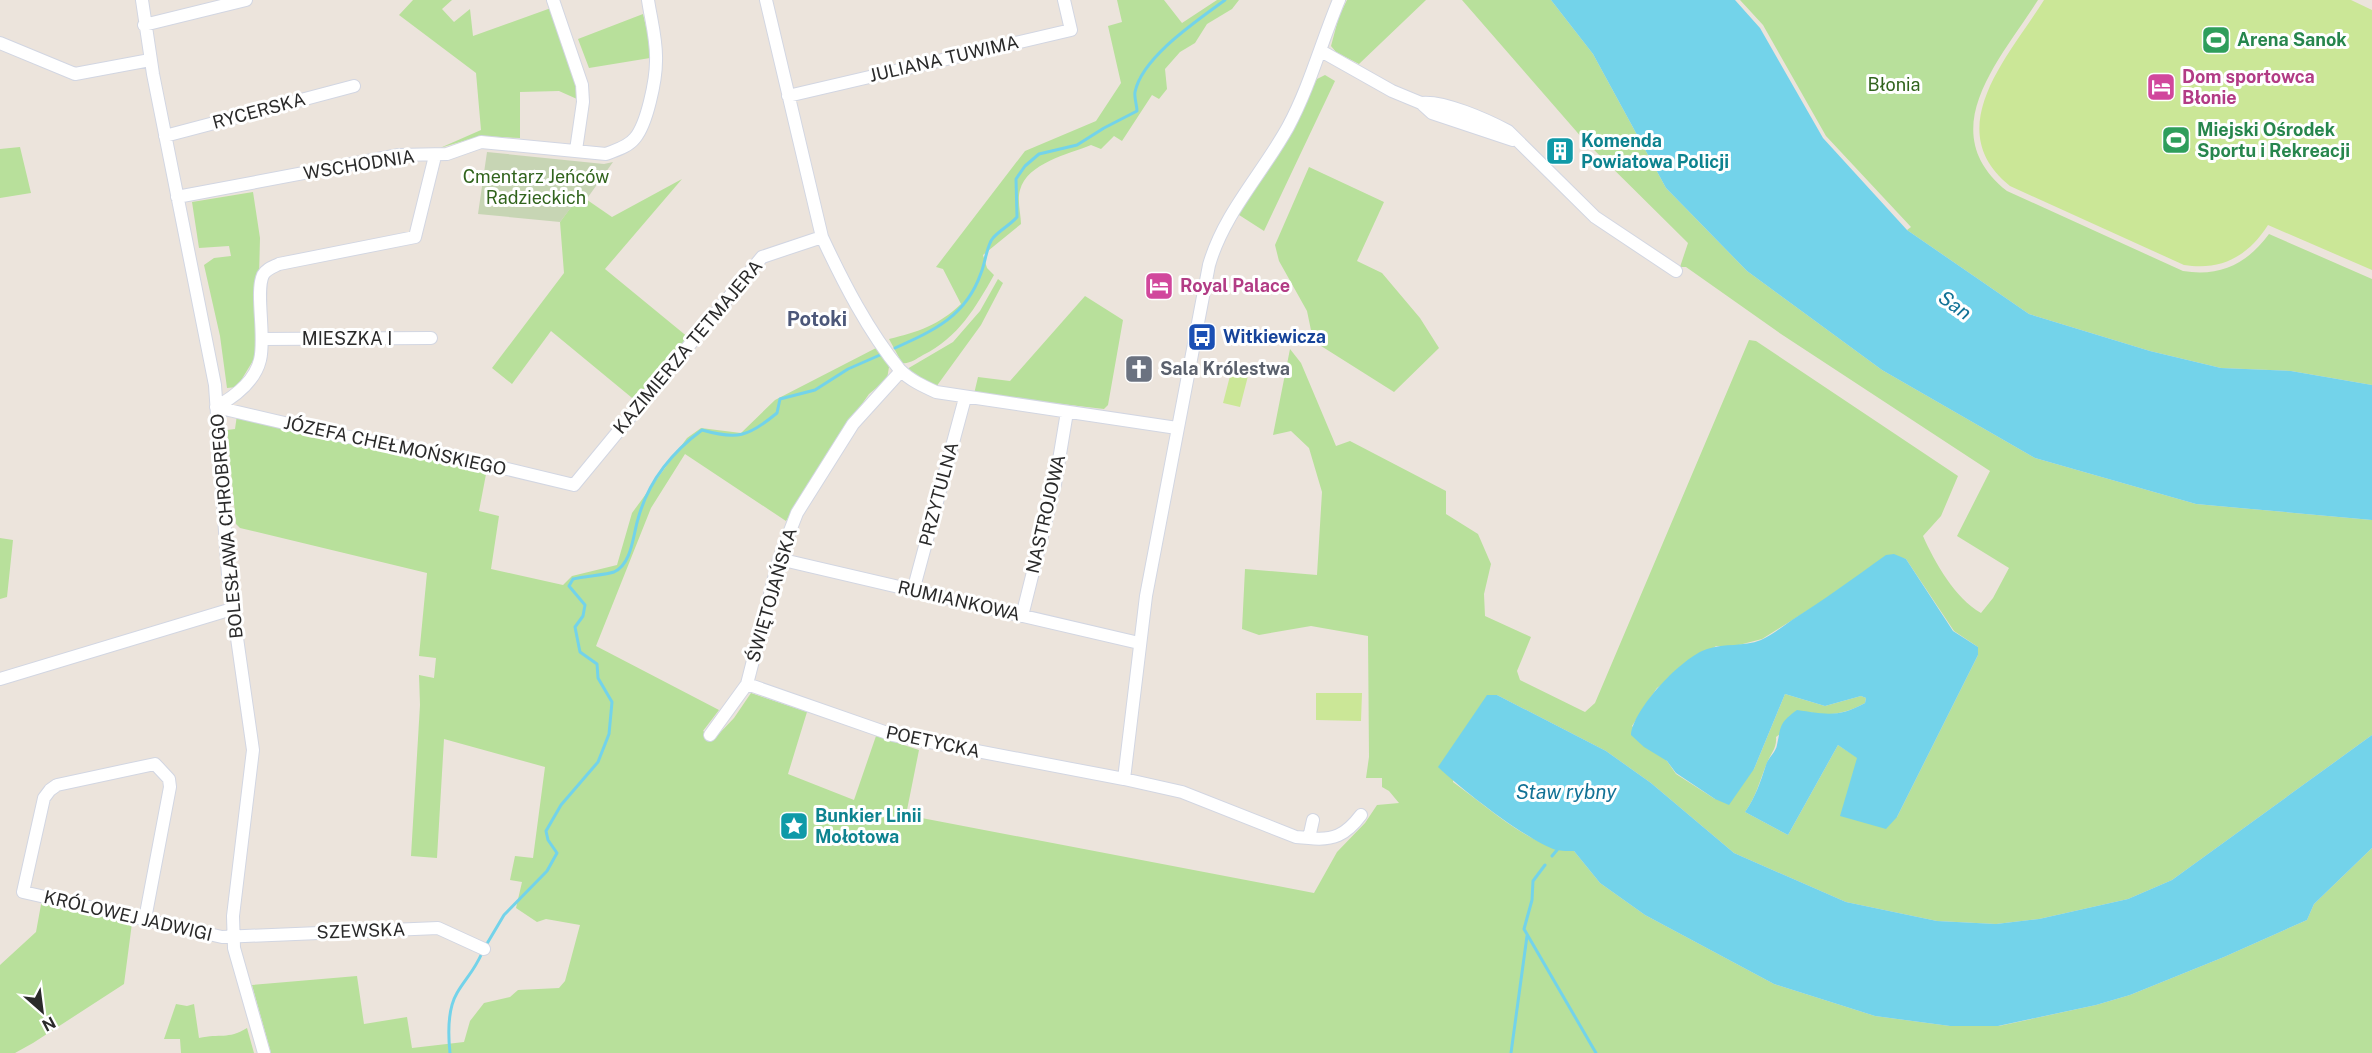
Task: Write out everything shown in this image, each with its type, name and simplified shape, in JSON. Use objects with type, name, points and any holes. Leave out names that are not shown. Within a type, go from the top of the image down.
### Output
[{"type":"street","name":"BOLESŁAWA CHROBREGO","points":[[142,0],[150,60],[207,336],[216,407],[222,506],[232,609],[254,750],[233,916],[233,936],[238,970],[264,1053]]},
{"type":"street","points":[[144,25],[246,0]]},
{"type":"street","points":[[553,0],[582,85],[583,102],[576,150]]},
{"type":"street","name":"WSCHODNIA","points":[[177,197],[399,155],[412,153],[435,156],[481,142],[606,154],[624,147],[635,138],[642,126],[657,59],[648,0]]},
{"type":"street","points":[[766,0],[822,237],[843,280],[901,371],[918,384],[936,392],[965,398],[1177,428]]},
{"type":"street","name":"JULIANA TUWIMA","points":[[788,96],[1071,30],[1064,0]]},
{"type":"street","points":[[1124,779],[1139,643],[1204,284],[1215,244],[1228,218],[1287,127],[1321,51],[1339,0]]},
{"type":"street","points":[[0,43],[75,74],[150,60]]},
{"type":"street","points":[[1321,51],[1392,91],[1421,103],[1432,113],[1520,143],[1595,217],[1676,271]]},
{"type":"street","name":"RYCERSKA","points":[[165,136],[354,86]]},
{"type":"street","points":[[216,407],[234,396],[247,383],[260,361],[261,283],[268,269],[279,264],[415,237],[435,156]]},
{"type":"street","name":"KAZIMIERZA TETMAJERA","points":[[574,485],[756,262],[772,252],[822,237]]},
{"type":"street","name":"MIESZKA I","points":[[262,339],[431,338]]},
{"type":"street","name":"ŚWIĘTOJAŃSKA","points":[[710,735],[747,684],[778,559],[797,513],[826,465],[872,400],[901,371]]},
{"type":"street","name":"PRZYTULNA","points":[[913,591],[965,398]]},
{"type":"street","name":"JÓZEFA CHEŁMOŃSKIEGO","points":[[216,407],[323,432],[478,462],[574,485]]},
{"type":"street","name":"NASTROJOWA","points":[[1022,616],[1055,484],[1067,412]]},
{"type":"street","name":"RUMIANKOWA","points":[[778,559],[1139,643]]},
{"type":"street","points":[[0,679],[232,609]]},
{"type":"street","name":"POETYCKA","points":[[747,684],[893,735],[1182,792],[1278,832],[1322,840],[1338,837],[1347,831],[1361,815]]},
{"type":"street","name":"KRÓLOWEJ JADWIGI","points":[[145,919],[171,787],[169,779],[155,764],[57,784],[44,798],[23,892],[212,935],[233,936]]},
{"type":"street","points":[[1309,838],[1313,820]]},
{"type":"street","name":"SZEWSKA","points":[[233,936],[438,928],[484,949]]},
{"type":"green space","points":[[413,0],[452,0],[442,9],[454,22],[470,9],[473,36],[551,8],[577,81],[577,99],[559,91],[520,92],[520,138],[480,136],[440,148],[481,130],[476,73],[399,15]]},
{"type":"green space","points":[[1117,0],[1164,0],[1182,23],[1217,0],[1239,0],[1232,9],[1207,24],[1195,43],[1180,52],[1165,69],[1167,89],[1159,99],[1152,95],[1122,141],[1114,136],[1101,149],[1091,145],[1050,161],[1031,173],[1024,181],[1019,194],[1021,224],[983,255],[987,268],[994,275],[973,310],[946,340],[913,361],[902,363],[889,339],[928,327],[961,304],[943,269],[936,267],[1025,151],[1096,121],[1121,83],[1108,26],[1122,22]]},
{"type":"green space","points":[[1347,0],[1426,0],[1359,64],[1336,52],[1331,46],[1339,16]]},
{"type":"green space","points":[[1462,0],[1551,0],[1593,54],[1666,188],[1747,271],[1882,370],[2035,458],[2196,504],[2372,520],[2372,735],[2172,880],[2128,899],[2039,919],[1996,924],[1937,921],[1846,902],[1734,853],[1651,783],[1606,751],[1497,695],[1476,714],[1464,732],[1453,782],[1510,825],[1541,842],[1574,851],[1600,883],[1645,915],[1774,984],[1875,1016],[1950,1026],[1999,1026],[2096,1005],[2130,995],[2224,957],[2307,920],[2314,904],[2372,848],[2372,1053],[271,1053],[252,985],[357,976],[364,1024],[407,1017],[412,1048],[464,1042],[470,1021],[484,1003],[510,997],[518,990],[559,988],[565,981],[580,925],[546,919],[537,922],[516,908],[522,882],[510,880],[515,856],[533,858],[545,767],[444,739],[437,858],[411,856],[420,705],[419,675],[434,678],[436,658],[419,656],[427,573],[240,528],[236,524],[227,430],[235,429],[237,415],[440,461],[487,469],[479,511],[499,516],[491,569],[563,585],[572,576],[617,565],[632,513],[687,438],[701,428],[741,433],[775,400],[878,347],[889,367],[887,379],[869,394],[836,441],[786,521],[685,454],[651,508],[596,646],[719,710],[703,731],[715,738],[734,718],[751,693],[807,712],[788,774],[854,800],[876,736],[919,750],[906,815],[1314,893],[1337,852],[1365,823],[1377,805],[1399,803],[1389,791],[1382,787],[1382,778],[1366,778],[1369,757],[1368,636],[1311,626],[1259,635],[1242,629],[1245,569],[1317,575],[1322,492],[1309,448],[1291,431],[1273,435],[1290,349],[1301,363],[1336,446],[1350,441],[1446,491],[1446,514],[1478,534],[1491,564],[1484,594],[1485,616],[1531,637],[1517,671],[1520,680],[1585,712],[1595,703],[1749,340],[1756,341],[1958,476],[1941,516],[1923,536],[1933,557],[1954,589],[1981,613],[1993,598],[2009,568],[1957,536],[1990,471],[1781,334],[1686,267],[1680,267],[1688,243],[1583,139]],"holes":[[[1887,555],[1906,559],[1954,631],[1978,647],[1978,655],[1897,817],[1858,758],[1838,745],[1788,835],[1745,812],[1775,747],[1776,737],[1809,712],[1831,714],[1845,712],[1865,703],[1866,698],[1861,696],[1825,706],[1785,694],[1754,769],[1715,799],[1676,774],[1667,761],[1632,726],[1657,688],[1716,646],[1731,647],[1762,639],[1834,594]]]},
{"type":"green space","name":"Błonia","points":[[1740,0],[2038,0],[1992,71],[1980,96],[1974,120],[1975,144],[1985,168],[2007,191],[2183,271],[2209,272],[2232,266],[2251,253],[2269,234],[2372,279],[2372,385],[2291,371],[2221,368],[2150,351],[2029,314],[1907,230],[1911,227],[1826,136],[1763,25]]},
{"type":"green space","name":"Miejski Ośrodek Sportu i Rekreacji","points":[[2044,0],[2351,0],[2372,10],[2372,270],[2268,225],[2252,245],[2233,259],[2210,266],[2184,265],[2010,186],[1990,164],[1980,141],[1980,117],[1987,93],[1999,68]]},
{"type":"green space","points":[[643,14],[650,58],[589,68],[578,39]]},
{"type":"green space","points":[[1325,75],[1335,81],[1264,231],[1236,213],[1266,174],[1317,79]]},
{"type":"green space","points":[[20,147],[31,193],[0,198],[0,149]]},
{"type":"green space","name":"Cmentarz Jeńców Radzieckich","points":[[487,152],[604,164],[613,162],[586,200],[580,196],[560,222],[478,214]]},
{"type":"green space","points":[[1309,167],[1384,202],[1357,261],[1382,273],[1420,318],[1439,348],[1394,392],[1310,339],[1312,335],[1307,311],[1279,261],[1275,245]]},
{"type":"green space","points":[[682,179],[605,269],[689,338],[637,402],[551,331],[512,384],[492,368],[564,273],[560,222],[580,195],[612,217]]},
{"type":"green space","points":[[253,192],[260,238],[257,354],[237,387],[227,388],[220,336],[204,265],[214,258],[231,256],[229,246],[199,248],[192,202]]},
{"type":"green space","points":[[998,279],[1003,283],[981,325],[936,387],[907,369],[953,342],[980,311]]},
{"type":"green space","points":[[1085,296],[1123,320],[1108,405],[1104,409],[974,394],[978,377],[1010,381]]},
{"type":"green space","points":[[1231,372],[1248,376],[1240,407],[1223,403]]},
{"type":"green space","points":[[0,538],[13,540],[7,597],[0,599]]},
{"type":"green space","points":[[1316,693],[1362,693],[1361,721],[1316,720]]},
{"type":"green space","points":[[42,899],[132,923],[124,984],[33,1043],[15,1053],[0,1053],[0,965],[36,932]]},
{"type":"green space","points":[[176,1004],[187,1006],[194,1004],[199,1038],[229,1035],[247,1028],[254,1053],[181,1053],[180,1039],[164,1039]]},
{"type":"water","name":"San","points":[[1551,0],[1735,0],[1760,28],[1823,138],[1907,230],[2029,314],[2150,351],[2221,368],[2291,371],[2372,385],[2372,520],[2196,504],[2035,458],[1882,370],[1747,271],[1666,188],[1593,54]]},
{"type":"water","name":"Staw rybny","points":[[1894,554],[1906,559],[1953,631],[1978,647],[1978,655],[1897,817],[1886,829],[1840,816],[1857,758],[1838,745],[1788,835],[1745,812],[1760,784],[1767,762],[1776,748],[1780,729],[1787,718],[1797,710],[1824,713],[1847,711],[1865,703],[1866,698],[1861,696],[1825,706],[1785,694],[1754,769],[1729,805],[1715,799],[1676,773],[1667,761],[1644,747],[1631,735],[1634,724],[1649,698],[1685,662],[1707,649],[1748,644],[1765,638],[1886,555]]},
{"type":"water","name":"Staw rybny","points":[[1487,695],[1497,695],[1606,751],[1651,783],[1734,853],[1846,902],[1937,921],[1996,924],[2039,919],[2128,899],[2172,880],[2372,735],[2372,848],[2314,904],[2307,920],[2130,995],[2096,1005],[1998,1026],[1950,1026],[1875,1016],[1774,984],[1645,915],[1600,883],[1574,851],[1556,850],[1528,836],[1462,788],[1438,767]]},
{"type":"waterway","points":[[895,348],[936,328],[958,311],[967,300],[975,288],[991,241],[1017,217],[1016,179],[1025,166],[1039,154],[1077,145],[1137,111],[1135,92],[1148,66],[1172,40],[1225,0]]},
{"type":"waterway","points":[[485,947],[504,915],[547,871],[557,853],[548,840],[546,831],[561,805],[598,762],[609,734],[612,702],[598,678],[597,664],[580,652],[575,627],[583,616],[585,605],[569,586],[573,579],[614,572],[625,563],[642,505],[654,481],[680,448],[702,430],[724,435],[750,432],[777,413],[780,399],[815,390],[848,369],[880,355]]},
{"type":"waterway","points":[[1552,856],[1557,850]]},
{"type":"waterway","points":[[1545,865],[1533,881],[1532,900],[1524,929],[1596,1053]]},
{"type":"waterway","points":[[1511,1053],[1527,936]]},
{"type":"waterway","points":[[450,1053],[451,1007],[482,953]]},
{"type":"place","name":"Arena Sanok","points":[[2216,40]]},
{"type":"place","name":"Dom sportowca Błonie","points":[[2161,87]]},
{"type":"place","name":"Miejski Ośrodek Sportu i Rekreacji","points":[[2176,140]]},
{"type":"place","name":"Komenda Powiatowa Policji","points":[[1560,151]]},
{"type":"place","name":"Royal Palace","points":[[1159,286]]},
{"type":"place","name":"Witkiewicza","points":[[1202,337]]},
{"type":"place","name":"Sala Królestwa","points":[[1139,369]]},
{"type":"place","name":"Bunkier Linii Mołotowa","points":[[794,826]]},
{"type":"district","name":"Potoki","points":[[817,319]]}]
